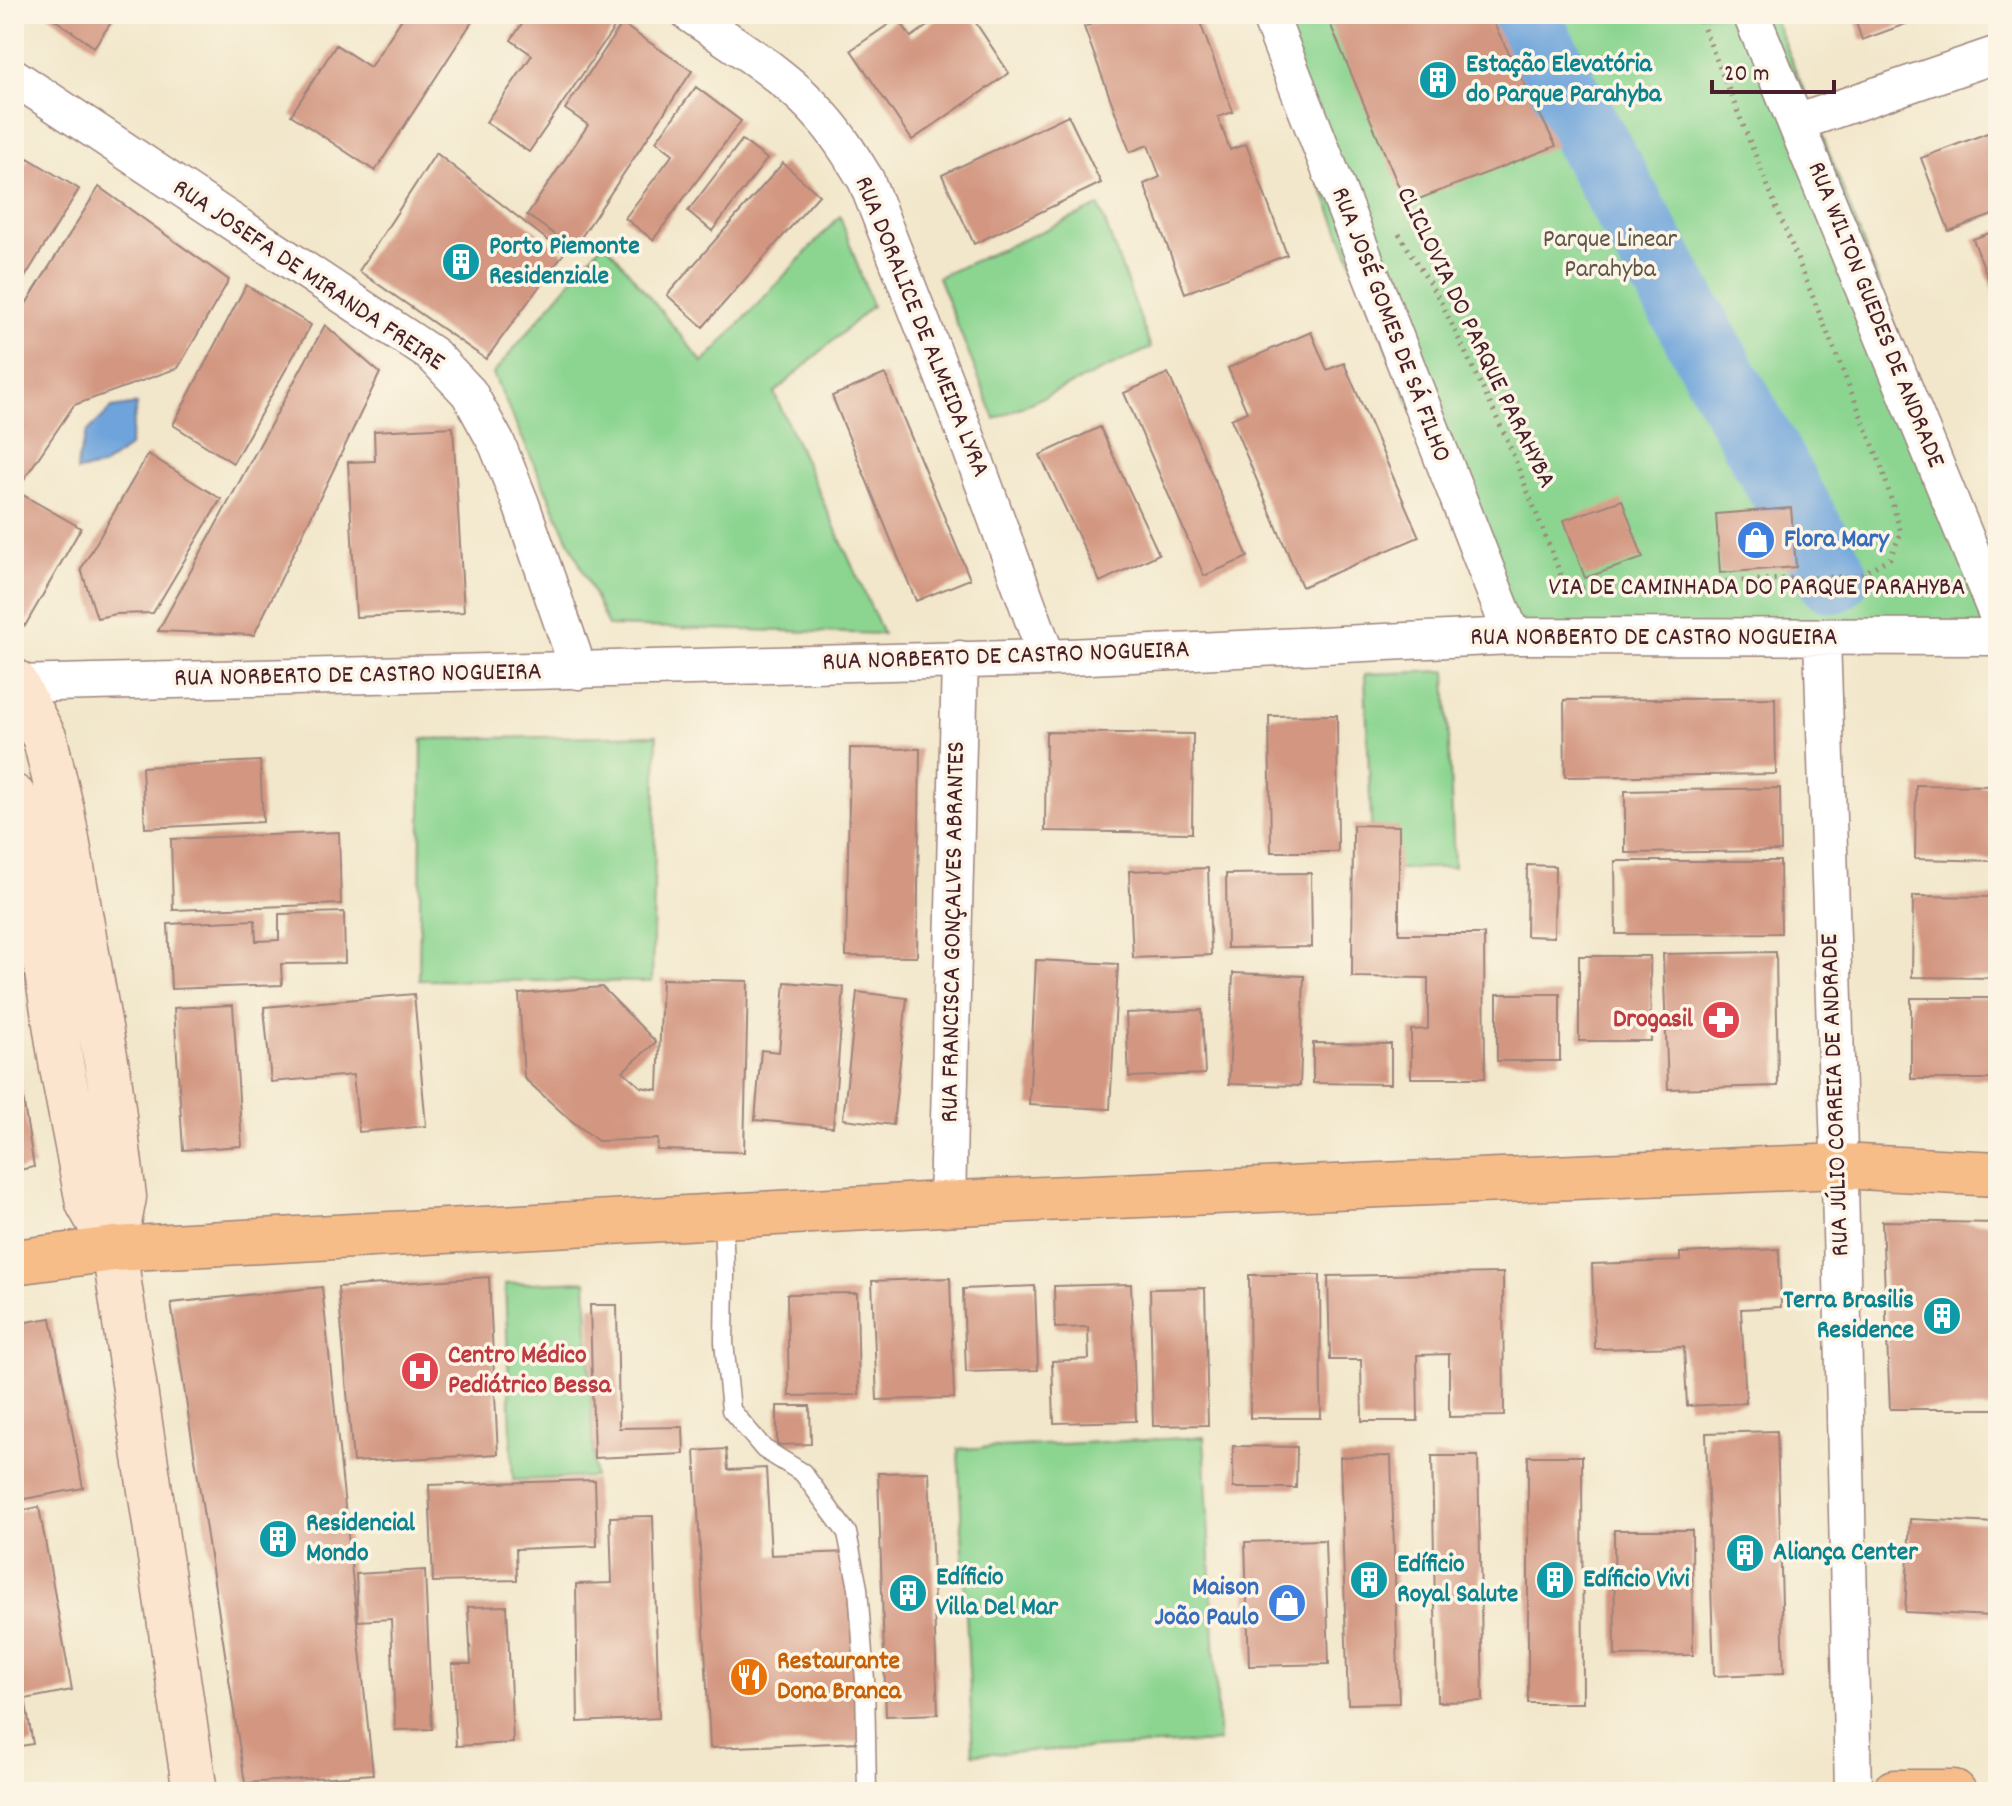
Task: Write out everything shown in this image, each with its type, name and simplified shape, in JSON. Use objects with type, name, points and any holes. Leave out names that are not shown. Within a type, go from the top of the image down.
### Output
[{"type":"main road","points":[[14,1262],[114,1249],[947,1204],[1839,1166],[1998,1174]]},
{"type":"main road","points":[[1894,1792],[1954,1792]]},
{"type":"street","name":"RUA DORALICE DE ALMEIDA LYRA","points":[[690,14],[795,90],[823,117],[866,180],[964,430],[1047,658]]},
{"type":"street","name":"RUA JOSÉ GOMES DE SÁ FILHO","points":[[1269,14],[1512,636]]},
{"type":"street","name":"RUA WILTON GUEDES DE ANDRADE","points":[[1751,14],[1998,617]]},
{"type":"street","points":[[1796,123],[1998,54]]},
{"type":"street","name":"RUA JOSEFA DE MIRANDA FREIRE","points":[[14,77],[433,355],[469,393],[497,444],[579,671]]},
{"type":"street","name":"RUA NORBERTO DE CASTRO NOGUEIRA","points":[[15,683],[1047,658],[1512,636],[1998,637]]},
{"type":"street","name":"RUA JÚLIO CORREIA DE ANDRADE","points":[[1822,638],[1839,1166],[1853,1792]]},
{"type":"street","name":"RUA FRANCISCA GONÇALVES ABRANTES","points":[[947,1204],[960,659]]},
{"type":"street","points":[[15,683],[45,739],[62,811],[110,1084],[124,1197],[114,1249],[195,1792]]},
{"type":"street","points":[[14,797],[30,864],[62,1068],[88,1203],[114,1249]]},
{"type":"lane","points":[[723,1216],[724,1342],[731,1410],[764,1449],[803,1473],[847,1533],[861,1619],[867,1792]]},
{"type":"path","name":"CLICLOVIA DO PARQUE PARAHYBA","points":[[1399,232],[1441,302],[1506,437],[1566,588],[1858,576],[1890,558],[1901,533],[1881,465],[1698,14]]},
{"type":"green space","name":"Parque Linear Parahyba","points":[[1251,14],[1772,14],[1819,126],[1998,600],[1998,640],[1507,643]]},
{"type":"green space","points":[[1099,206],[1151,348],[995,419],[938,277]]},
{"type":"green space","points":[[840,216],[872,306],[774,393],[883,634],[608,626],[493,374],[604,241],[703,363]]},
{"type":"green space","points":[[1446,671],[1454,867],[1373,870],[1365,674]]},
{"type":"green space","points":[[657,735],[652,982],[419,980],[422,739]]},
{"type":"green space","points":[[586,1281],[594,1477],[513,1480],[505,1284]]},
{"type":"green space","points":[[1204,1437],[1219,1742],[973,1754],[958,1449]]},
{"type":"water","points":[[137,404],[129,447],[101,467],[77,471],[87,432],[112,408]]},
{"type":"building","points":[[47,14],[117,14],[94,47]]},
{"type":"building","points":[[405,14],[477,14],[375,171],[291,115],[336,45],[370,67]]},
{"type":"building","points":[[529,14],[600,14],[616,25],[529,152],[486,122],[532,55],[511,40]]},
{"type":"building","points":[[945,14],[970,14],[1009,73],[912,140],[851,50],[898,18],[911,37]]},
{"type":"building","points":[[1119,14],[1197,14],[1233,112],[1218,117],[1230,150],[1246,144],[1287,255],[1185,293],[1144,184],[1160,177],[1148,145],[1130,152],[1084,27]]},
{"type":"building","name":"Estação Elevatória do Parque Parahyba","points":[[1326,14],[1489,14],[1556,146],[1406,204]]},
{"type":"building","points":[[1853,14],[1933,14],[1862,40]]},
{"type":"building","points":[[622,24],[692,71],[574,248],[527,215],[588,125],[565,109]]},
{"type":"building","points":[[696,87],[741,121],[653,240],[625,218],[673,154],[656,141]]},
{"type":"building","points":[[1068,115],[1101,183],[974,244],[942,175]]},
{"type":"building","points":[[1998,129],[1998,213],[1949,231],[1921,158]]},
{"type":"building","points":[[742,140],[767,159],[712,231],[688,211]]},
{"type":"building","name":"Porto Piemonte Residenziale","points":[[436,153],[564,253],[486,359],[359,271]]},
{"type":"building","points":[[28,158],[79,189],[14,295],[14,182]]},
{"type":"building","points":[[783,163],[819,195],[703,327],[667,295]]},
{"type":"building","points":[[99,187],[229,280],[178,368],[74,405],[16,491],[81,528],[25,626],[14,616],[14,323]]},
{"type":"building","points":[[1998,230],[1998,304],[1973,239]]},
{"type":"building","points":[[246,285],[311,325],[233,463],[173,425]]},
{"type":"building","points":[[325,325],[380,373],[254,635],[158,631]]},
{"type":"building","points":[[1311,332],[1327,370],[1344,363],[1419,537],[1302,587],[1231,419],[1247,412],[1228,368]]},
{"type":"building","points":[[1168,373],[1248,557],[1204,576],[1124,393]]},
{"type":"building","points":[[885,374],[970,579],[916,601],[832,396]]},
{"type":"building","points":[[453,427],[464,612],[356,617],[348,462],[375,461],[374,431]]},
{"type":"building","points":[[1100,427],[1159,554],[1100,582],[1040,455]]},
{"type":"building","points":[[148,454],[221,499],[153,613],[97,618],[81,569]]},
{"type":"building","points":[[1622,500],[1643,558],[1585,578],[1564,520]]},
{"type":"building","name":"Flora Mary","points":[[1791,508],[1796,567],[1720,573],[1716,514]]},
{"type":"building","points":[[1775,698],[1776,774],[1565,777],[1564,700]]},
{"type":"building","points":[[1337,715],[1338,852],[1271,852],[1269,716]]},
{"type":"building","points":[[1046,732],[1193,734],[1192,833],[1045,831]]},
{"type":"building","points":[[850,748],[920,749],[917,957],[846,956]]},
{"type":"building","points":[[260,761],[263,822],[145,828],[142,767]]},
{"type":"building","points":[[1916,785],[1998,786],[1998,861],[1915,859]]},
{"type":"building","points":[[1780,788],[1781,851],[1625,853],[1625,791]]},
{"type":"building","points":[[1353,825],[1399,826],[1399,934],[1484,934],[1485,1078],[1411,1078],[1411,1030],[1428,1029],[1428,978],[1352,977]]},
{"type":"building","points":[[339,832],[341,904],[173,910],[171,839]]},
{"type":"building","points":[[1615,861],[1780,861],[1781,933],[1616,934]]},
{"type":"building","points":[[1527,865],[1555,866],[1554,937],[1526,936]]},
{"type":"building","points":[[1208,868],[1211,955],[1133,958],[1129,871]]},
{"type":"building","points":[[1311,873],[1312,947],[1227,948],[1226,874]]},
{"type":"building","points":[[1913,896],[1998,897],[1998,978],[1912,977]]},
{"type":"building","points":[[344,912],[345,963],[281,964],[282,985],[171,989],[168,924],[255,920],[256,941],[279,940],[279,914]]},
{"type":"building","name":"Drogasil","points":[[1776,952],[1778,1086],[1668,1089],[1663,954]]},
{"type":"building","points":[[1579,956],[1650,956],[1651,1041],[1579,1041]]},
{"type":"building","points":[[1036,960],[1118,964],[1110,1109],[1029,1105]]},
{"type":"building","points":[[1233,973],[1304,976],[1300,1086],[1229,1084]]},
{"type":"building","points":[[662,979],[748,981],[744,1152],[657,1150],[658,1139],[598,1141],[524,1078],[519,994],[602,987],[656,1042],[623,1071],[641,1087],[658,1090]]},
{"type":"building","points":[[785,982],[844,987],[833,1127],[755,1120],[761,1050],[779,1052]]},
{"type":"building","points":[[857,992],[907,998],[893,1125],[843,1119]]},
{"type":"building","points":[[414,994],[426,1126],[359,1132],[353,1075],[271,1082],[264,1007]]},
{"type":"building","points":[[1497,994],[1560,994],[1560,1061],[1497,1061]]},
{"type":"building","points":[[1911,998],[1998,998],[1998,1079],[1911,1079]]},
{"type":"building","points":[[233,1005],[242,1146],[183,1150],[174,1008]]},
{"type":"building","points":[[1202,1010],[1205,1074],[1129,1077],[1126,1013]]},
{"type":"building","points":[[1313,1043],[1391,1044],[1391,1084],[1313,1083]]},
{"type":"building","points":[[14,1055],[34,1167],[14,1171]]},
{"type":"building","name":"Terra Brasilis Residence","points":[[1882,1221],[1998,1223],[1998,1409],[1890,1409]]},
{"type":"building","points":[[1779,1249],[1781,1307],[1741,1309],[1746,1403],[1687,1406],[1684,1347],[1595,1349],[1592,1264],[1680,1261],[1680,1253]]},
{"type":"building","points":[[1503,1273],[1504,1416],[1449,1417],[1449,1354],[1417,1355],[1418,1421],[1362,1421],[1361,1360],[1330,1360],[1328,1276]]},
{"type":"building","points":[[1249,1275],[1320,1275],[1321,1418],[1250,1418]]},
{"type":"building","name":"Centro Médico Pediátrico Bessa","points":[[489,1277],[498,1454],[353,1462],[338,1287]]},
{"type":"building","points":[[950,1278],[954,1398],[877,1400],[872,1281]]},
{"type":"building","points":[[1131,1284],[1136,1421],[1054,1423],[1052,1361],[1089,1359],[1088,1327],[1055,1328],[1054,1286]]},
{"type":"building","points":[[1035,1286],[1038,1370],[966,1372],[963,1289]]},
{"type":"building","name":"Residencial Mondo","points":[[322,1287],[373,1774],[245,1783],[171,1303]]},
{"type":"building","points":[[1205,1288],[1208,1425],[1153,1426],[1150,1289]]},
{"type":"building","points":[[857,1293],[859,1395],[789,1396],[787,1294]]},
{"type":"building","points":[[590,1305],[617,1305],[619,1428],[683,1427],[684,1454],[594,1458]]},
{"type":"building","points":[[51,1318],[83,1488],[14,1501],[14,1324]]},
{"type":"building","points":[[777,1406],[810,1406],[811,1444],[777,1445]]},
{"type":"building","name":"Aliança Center","points":[[1777,1431],[1784,1673],[1714,1676],[1706,1433]]},
{"type":"building","points":[[1233,1446],[1297,1447],[1296,1488],[1233,1488]]},
{"type":"building","points":[[726,1449],[728,1470],[766,1468],[771,1555],[850,1552],[860,1742],[710,1748],[695,1451]]},
{"type":"building","name":"Edíficio Royal Salute","points":[[1391,1456],[1399,1703],[1348,1704],[1340,1457]]},
{"type":"building","points":[[1432,1456],[1478,1456],[1483,1701],[1437,1702]]},
{"type":"building","name":"Edíficio Vivi","points":[[1528,1456],[1582,1456],[1583,1703],[1528,1703]]},
{"type":"building","name":"Edíficio Villa Del Mar","points":[[929,1472],[938,1714],[886,1716],[878,1473]]},
{"type":"building","points":[[595,1480],[597,1546],[516,1549],[517,1580],[433,1582],[429,1485]]},
{"type":"building","points":[[39,1507],[72,1690],[25,1699],[33,1744],[14,1747],[14,1512]]},
{"type":"building","points":[[653,1516],[659,1718],[578,1722],[576,1584],[612,1583],[610,1517]]},
{"type":"building","points":[[1910,1519],[1997,1523],[1993,1616],[1905,1612]]},
{"type":"building","points":[[1614,1530],[1692,1530],[1693,1655],[1615,1656]]},
{"type":"building","name":"Maison João Paulo","points":[[1325,1540],[1329,1664],[1249,1666],[1245,1542]]},
{"type":"building","points":[[425,1570],[432,1729],[395,1730],[391,1619],[358,1621],[356,1574]]},
{"type":"building","points":[[507,1606],[513,1743],[456,1746],[452,1664],[471,1664],[468,1607]]},
{"type":"waterway","points":[[1521,14],[1833,577]]},
{"type":"place","name":"Estação Elevatória do Parque Parahyba","points":[[1438,80]]},
{"type":"place","name":"Porto Piemonte Residenziale","points":[[461,262]]},
{"type":"place","name":"Flora Mary","points":[[1756,540]]},
{"type":"place","name":"Drogasil","points":[[1721,1020]]},
{"type":"place","name":"Terra Brasilis Residence","points":[[1942,1316]]},
{"type":"place","name":"Centro Médico Pediátrico Bessa","points":[[420,1371]]},
{"type":"place","name":"Residencial Mondo","points":[[278,1539]]},
{"type":"place","name":"Aliança Center","points":[[1745,1553]]},
{"type":"place","name":"Edíficio Royal Salute","points":[[1369,1580]]},
{"type":"place","name":"Edíficio Vivi","points":[[1555,1580]]},
{"type":"place","name":"Edíficio Villa Del Mar","points":[[908,1593]]},
{"type":"place","name":"Maison João Paulo","points":[[1287,1603]]},
{"type":"place","name":"Restaurante Dona Branca","points":[[749,1677]]}]
